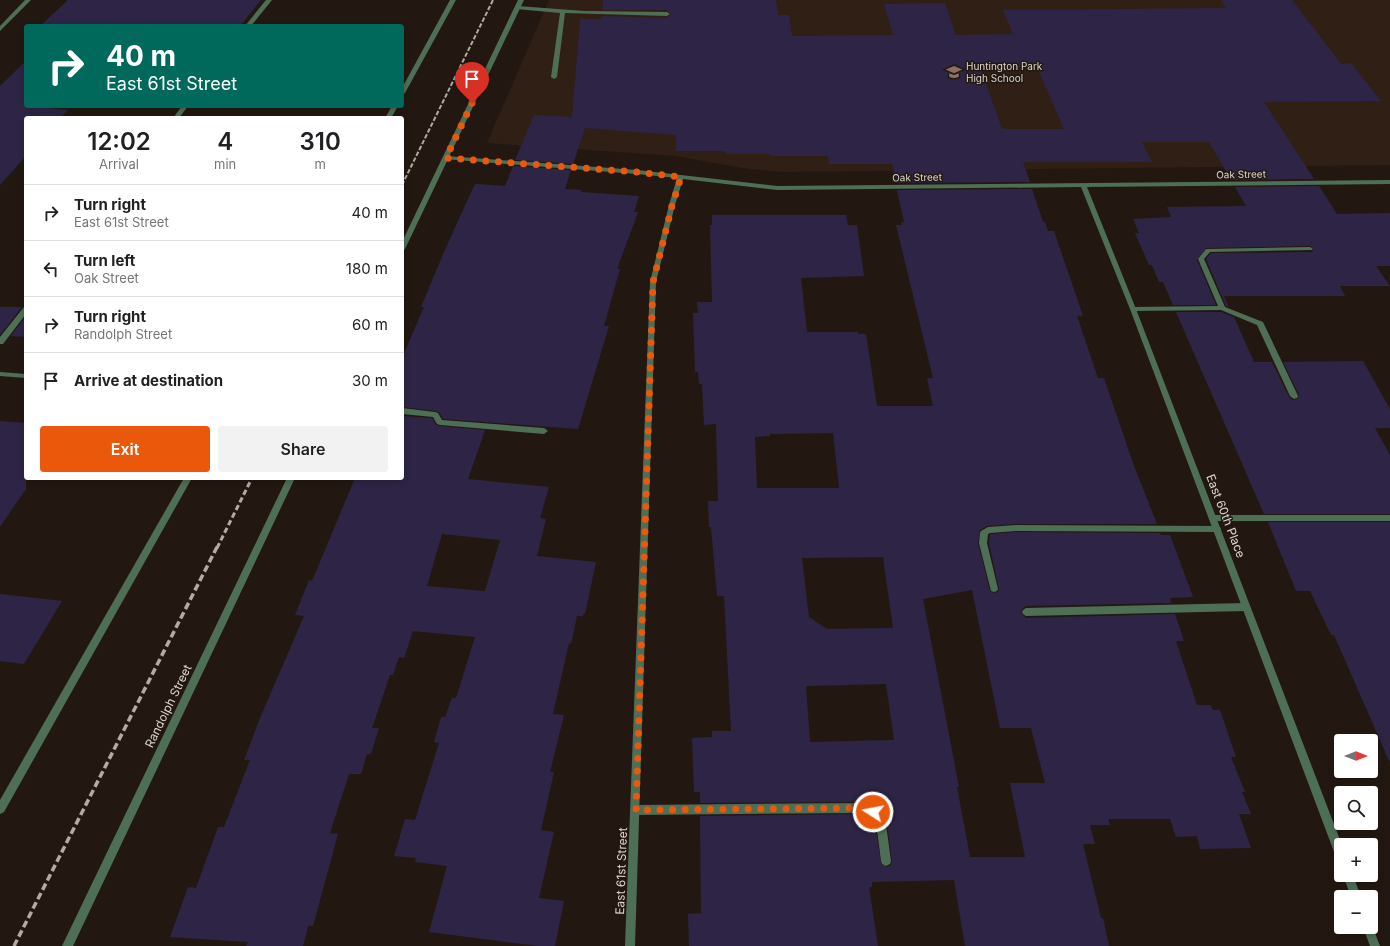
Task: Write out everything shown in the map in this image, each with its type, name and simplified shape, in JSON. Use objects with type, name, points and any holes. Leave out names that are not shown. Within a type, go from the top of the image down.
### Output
[{"type":"street","points":[[0,28],[28,0]]},
{"type":"street","points":[[250,24],[268,0]]},
{"type":"street","points":[[404,89],[454,0]]},
{"type":"street","points":[[404,245],[521,0]]},
{"type":"street","points":[[518,8],[612,14],[667,14]]},
{"type":"street","points":[[554,77],[564,12]]},
{"type":"street","name":"Oak Street","points":[[446,158],[637,172],[777,188],[1390,182]]},
{"type":"street","name":"East 61st Street","points":[[630,946],[636,810],[653,282],[672,206],[681,177]]},
{"type":"street","name":"East 60th Place","points":[[1084,186],[1133,308],[1334,838]]},
{"type":"street","points":[[1222,308],[1201,258],[1208,250],[1310,249]]},
{"type":"street","points":[[1133,308],[1222,308],[1260,324],[1294,396]]},
{"type":"street","points":[[0,342],[24,312]]},
{"type":"street","points":[[0,374],[24,376]]},
{"type":"street","points":[[404,411],[435,415],[440,422],[544,431]]},
{"type":"street","points":[[0,809],[187,480]]},
{"type":"street","name":"Randolph Street","points":[[67,946],[290,480]]},
{"type":"street","points":[[1213,518],[1390,518]]},
{"type":"street","points":[[994,588],[983,543],[984,533],[988,530],[1016,528],[1217,529]]},
{"type":"street","points":[[1026,612],[1246,606]]},
{"type":"street","points":[[636,810],[858,808],[873,812],[881,820],[886,861]]},
{"type":"street","points":[[1371,934],[1375,946]]},
{"type":"shaded area","name":"Huntington Park High School","points":[[549,0],[1390,0],[1390,165],[782,172],[749,169],[676,156],[487,143]]},
{"type":"building","points":[[68,0],[261,0],[242,24],[42,24]]},
{"type":"building","name":"Huntington Park High School","points":[[603,0],[776,0],[778,15],[789,15],[792,36],[893,35],[884,4],[945,3],[956,35],[1013,34],[1003,10],[1226,8],[1221,0],[1292,0],[1341,64],[1351,63],[1381,101],[1264,102],[1314,179],[1231,180],[1209,142],[1142,142],[1152,162],[1023,162],[1030,182],[896,183],[892,164],[829,164],[828,156],[770,156],[770,154],[726,154],[726,151],[676,151],[676,135],[585,128],[573,164],[515,160],[534,115],[572,117],[580,19],[602,19],[602,16],[667,18],[671,14],[667,10],[602,10]],"holes":[[[980,67],[1037,67],[1064,129],[1002,129]]]},
{"type":"building","points":[[24,63],[24,108],[68,110],[62,116],[24,116],[24,158],[0,185],[0,86]]},
{"type":"building","points":[[513,166],[571,170],[565,189],[582,190],[581,192],[639,196],[634,212],[638,212],[617,269],[620,269],[604,326],[609,326],[578,429],[443,419],[439,412],[404,407],[404,353],[424,307],[421,307],[468,199],[475,184],[505,186]]},
{"type":"building","points":[[1319,186],[1337,214],[1390,213],[1390,266],[1376,266],[1390,286],[1340,286],[1345,296],[1224,296],[1229,307],[1226,306],[1206,259],[1211,253],[1312,252],[1314,249],[1310,246],[1206,248],[1197,260],[1216,305],[1173,305],[1163,282],[1159,282],[1152,265],[1149,265],[1135,233],[1139,233],[1133,219],[1171,217],[1167,207],[1246,206],[1235,187]]},
{"type":"building","points":[[1032,189],[1043,222],[1045,222],[1048,231],[1054,231],[1083,316],[1077,316],[1098,378],[1104,378],[1134,466],[1157,524],[1016,524],[987,526],[980,530],[978,543],[990,591],[994,593],[998,592],[999,589],[989,543],[990,534],[1016,532],[1160,533],[1161,535],[1170,535],[1193,597],[1170,598],[1171,603],[1026,606],[1022,609],[1021,613],[1026,618],[1175,614],[1184,641],[1176,641],[1197,705],[1210,705],[1213,710],[1220,710],[1236,757],[1231,757],[1245,792],[1242,792],[1251,814],[1239,814],[1251,848],[1200,849],[1197,836],[1176,837],[1170,819],[1108,819],[1110,825],[1090,825],[1095,844],[1083,844],[1109,946],[965,946],[954,880],[872,882],[872,887],[869,887],[878,946],[689,946],[688,914],[701,913],[700,816],[858,814],[869,817],[875,823],[881,864],[887,867],[891,865],[892,861],[886,817],[877,808],[858,802],[700,803],[700,792],[694,792],[692,738],[712,737],[712,731],[731,731],[724,596],[717,596],[711,527],[709,527],[708,501],[718,501],[716,424],[704,425],[702,384],[699,384],[698,372],[695,372],[693,313],[698,313],[697,302],[712,302],[710,225],[712,225],[712,215],[846,215],[848,225],[857,225],[864,276],[801,278],[807,332],[858,332],[858,334],[866,334],[877,406],[933,406],[927,378],[933,378],[896,225],[902,225],[901,222],[904,222],[897,190]],"holes":[[[833,433],[839,488],[757,488],[755,437],[770,436],[770,434]],[[883,557],[893,628],[827,629],[809,617],[802,558]],[[972,590],[1000,728],[1031,728],[1045,783],[1010,783],[1025,857],[970,857],[957,787],[959,787],[923,599]],[[886,684],[894,740],[810,742],[806,686]]]},
{"type":"building","points":[[0,307],[22,307],[0,335]]},
{"type":"building","points":[[1176,312],[1221,312],[1234,317],[1254,362],[1272,362],[1289,397],[1293,400],[1297,399],[1299,395],[1283,362],[1363,361],[1390,409],[1390,428],[1375,428],[1390,455],[1390,514],[1264,514]]},
{"type":"building","points":[[24,319],[24,337],[11,336]]},
{"type":"building","points":[[404,416],[432,418],[436,425],[440,426],[485,430],[468,479],[549,487],[540,518],[546,519],[537,556],[596,562],[585,614],[583,614],[583,616],[577,616],[571,644],[569,643],[553,714],[564,715],[550,772],[554,772],[541,830],[554,832],[539,898],[564,901],[555,946],[538,946],[429,932],[447,866],[415,862],[416,858],[394,856],[405,819],[415,820],[439,743],[434,742],[441,717],[445,717],[452,698],[456,698],[475,637],[413,631],[404,658],[399,657],[393,675],[390,675],[372,728],[379,728],[371,754],[367,754],[361,774],[349,774],[330,833],[338,834],[313,926],[308,926],[303,946],[246,946],[248,942],[170,937],[188,887],[196,888],[218,827],[224,827],[250,760],[244,760],[260,718],[304,616],[295,615],[309,580],[312,581],[354,480],[404,480]],"holes":[[[442,534],[500,540],[485,591],[427,586]]]},
{"type":"building","points":[[0,421],[24,423],[24,480],[26,480],[26,489],[0,527]]},
{"type":"building","points":[[1268,522],[1390,522],[1390,763],[1334,635],[1331,635],[1310,591],[1296,591]]},
{"type":"building","points":[[0,594],[62,601],[24,664],[0,661]]},
{"type":"railway","points":[[404,181],[493,0]]},
{"type":"railway","points":[[217,548],[251,480]]},
{"type":"railway","points":[[14,946],[217,547]]},
{"type":"place","name":"Huntington Park High School","points":[[954,72]]},
{"type":"route","points":[[472,103],[446,158],[637,172],[681,177],[672,206],[653,282],[636,810],[858,808],[873,812]]}]
